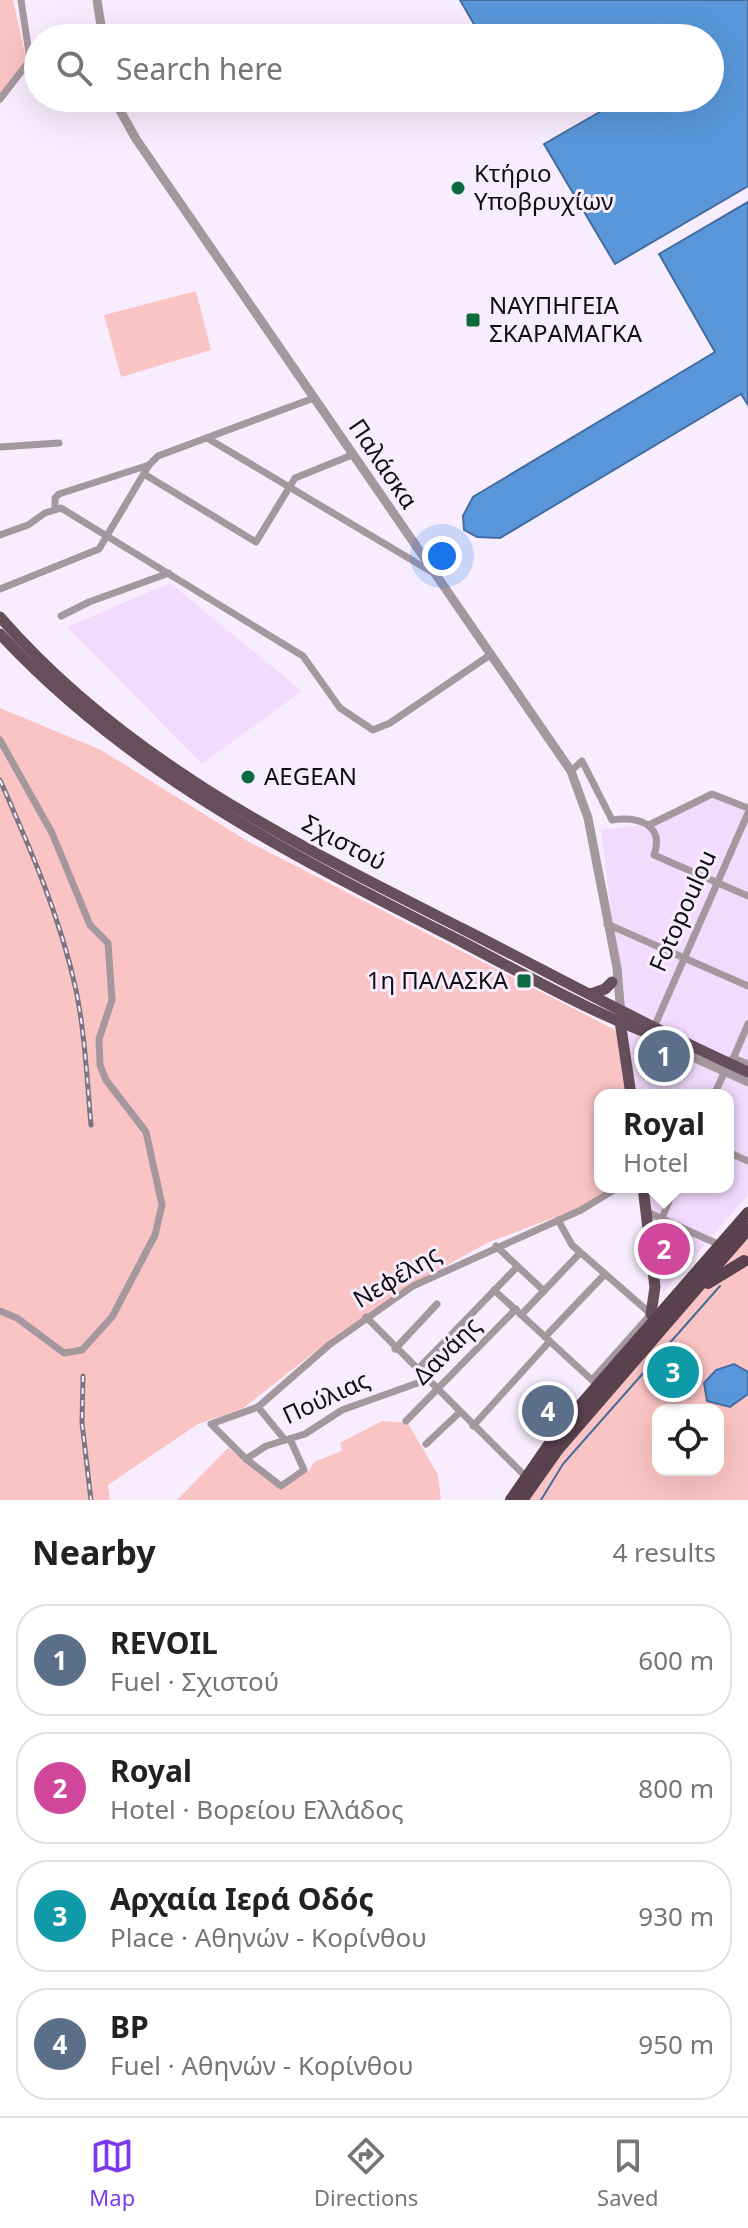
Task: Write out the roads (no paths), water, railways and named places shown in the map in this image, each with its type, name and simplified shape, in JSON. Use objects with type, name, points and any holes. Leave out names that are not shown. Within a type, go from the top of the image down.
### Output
[{"type":"highway","points":[[511,1500],[525,1476],[595,1382],[621,1358],[748,1213]]},
{"type":"highway","points":[[522,1500],[558,1449],[748,1229]]},
{"type":"highway","points":[[695,1291],[747,1261]]},
{"type":"highway","points":[[621,1358],[651,1314]]},
{"type":"main road","name":"Σχιστού","points":[[0,617],[55,674],[115,728],[201,787],[377,886],[591,994],[643,1031],[661,1031]]},
{"type":"main road","name":"Σχιστού","points":[[0,634],[47,682],[131,754],[217,811],[371,897],[748,1072]]},
{"type":"main road","points":[[591,994],[605,989],[612,982]]},
{"type":"main road","points":[[620,1012],[630,1089]]},
{"type":"main road","points":[[624,1049],[643,1031]]},
{"type":"main road","points":[[661,1031],[686,1054]]},
{"type":"main road","points":[[661,1031],[733,1059]]},
{"type":"main road","points":[[644,1193],[655,1287],[651,1314]]},
{"type":"street","points":[[21,0],[25,24]]},
{"type":"street","points":[[97,0],[101,24]]},
{"type":"street","points":[[0,99],[24,68]]},
{"type":"street","name":"Παλάσκα","points":[[121,112],[136,139],[571,771],[586,807],[620,1012]]},
{"type":"street","points":[[0,589],[99,549],[149,465],[158,456],[314,398]]},
{"type":"street","points":[[207,438],[432,572]]},
{"type":"street","points":[[0,447],[59,443]]},
{"type":"street","points":[[144,474],[256,542],[295,478],[352,455]]},
{"type":"street","points":[[55,508],[55,498],[59,494],[149,465]]},
{"type":"street","points":[[0,535],[28,525],[55,508],[61,508],[303,656],[340,708],[373,730],[390,723],[490,655]]},
{"type":"street","points":[[61,616],[89,602],[169,573]]},
{"type":"street","points":[[0,740],[52,833],[90,925],[108,943],[112,1000],[99,1039],[100,1065],[106,1080],[146,1132],[162,1205],[160,1224],[122,1302],[96,1338],[82,1350],[64,1353],[17,1318],[0,1311]]},
{"type":"street","points":[[571,771],[582,761],[612,820],[635,818],[649,825],[656,839],[654,855],[748,896]]},
{"type":"street","points":[[649,825],[712,794],[748,811]]},
{"type":"street","name":"Fotopoulou","points":[[661,1031],[685,958],[748,811]]},
{"type":"street","points":[[607,924],[748,986]]},
{"type":"street","name":"Παλάσκα","points":[[612,957],[612,982],[620,1012]]},
{"type":"street","points":[[748,1024],[733,1059],[748,1065]]},
{"type":"street","points":[[686,1054],[748,1082]]},
{"type":"street","points":[[717,1089],[725,1071]]},
{"type":"street","name":"Νεφέλης","points":[[246,1459],[211,1424],[258,1407],[366,1317],[431,1276],[581,1210],[609,1193]]},
{"type":"street","points":[[651,1246],[672,1193]]},
{"type":"street","points":[[647,1212],[720,1245]]},
{"type":"street","points":[[494,1290],[595,1382],[651,1314],[580,1253],[565,1237],[558,1220]]},
{"type":"street","points":[[496,1246],[544,1291]]},
{"type":"street","name":"Δανάης","points":[[406,1421],[580,1253]]},
{"type":"street","points":[[417,1370],[517,1267]]},
{"type":"street","points":[[473,1426],[605,1274]]},
{"type":"street","points":[[395,1349],[437,1304]]},
{"type":"street","points":[[366,1317],[525,1476]]},
{"type":"street","name":"Πούλιας","points":[[246,1459],[305,1434],[342,1410],[426,1380]]},
{"type":"street","points":[[246,1459],[283,1486],[304,1470],[288,1440],[258,1407]]},
{"type":"street","points":[[426,1444],[460,1412]]},
{"type":"water","points":[[460,0],[748,0],[748,186],[615,264],[544,144],[600,112],[724,112],[724,24],[474,24]]},
{"type":"water","points":[[748,202],[748,405],[741,394],[500,538],[477,537],[464,530],[463,516],[473,497],[715,352],[659,254]]},
{"type":"water","points":[[734,1364],[748,1372],[748,1394],[730,1407],[707,1401],[704,1383],[716,1370]]},
{"type":"waterway","points":[[541,1500],[563,1464],[720,1286]]},
{"type":"railway","points":[[0,780],[62,936],[82,1023],[91,1125]]},
{"type":"railway","points":[[83,1376],[82,1423],[91,1500]]},
{"type":"place","name":"Κτήριο Υποβρυχίων","points":[[458,188]]},
{"type":"place","name":"ΝΑΥΠΗΓΕΙΑ ΣΚΑΡΑΜΑΓΚΑ","points":[[473,320]]},
{"type":"place","name":"AEGEAN","points":[[248,777]]},
{"type":"place","name":"1η ΠΑΛΑΣΚΑ","points":[[524,981]]},
{"type":"place","name":"REVOIL","points":[[664,1056]]},
{"type":"place","name":"Royal","points":[[664,1249]]},
{"type":"place","name":"Αρχαία Ιερά Οδός","points":[[673,1372]]},
{"type":"place","name":"BP","points":[[548,1411]]}]
